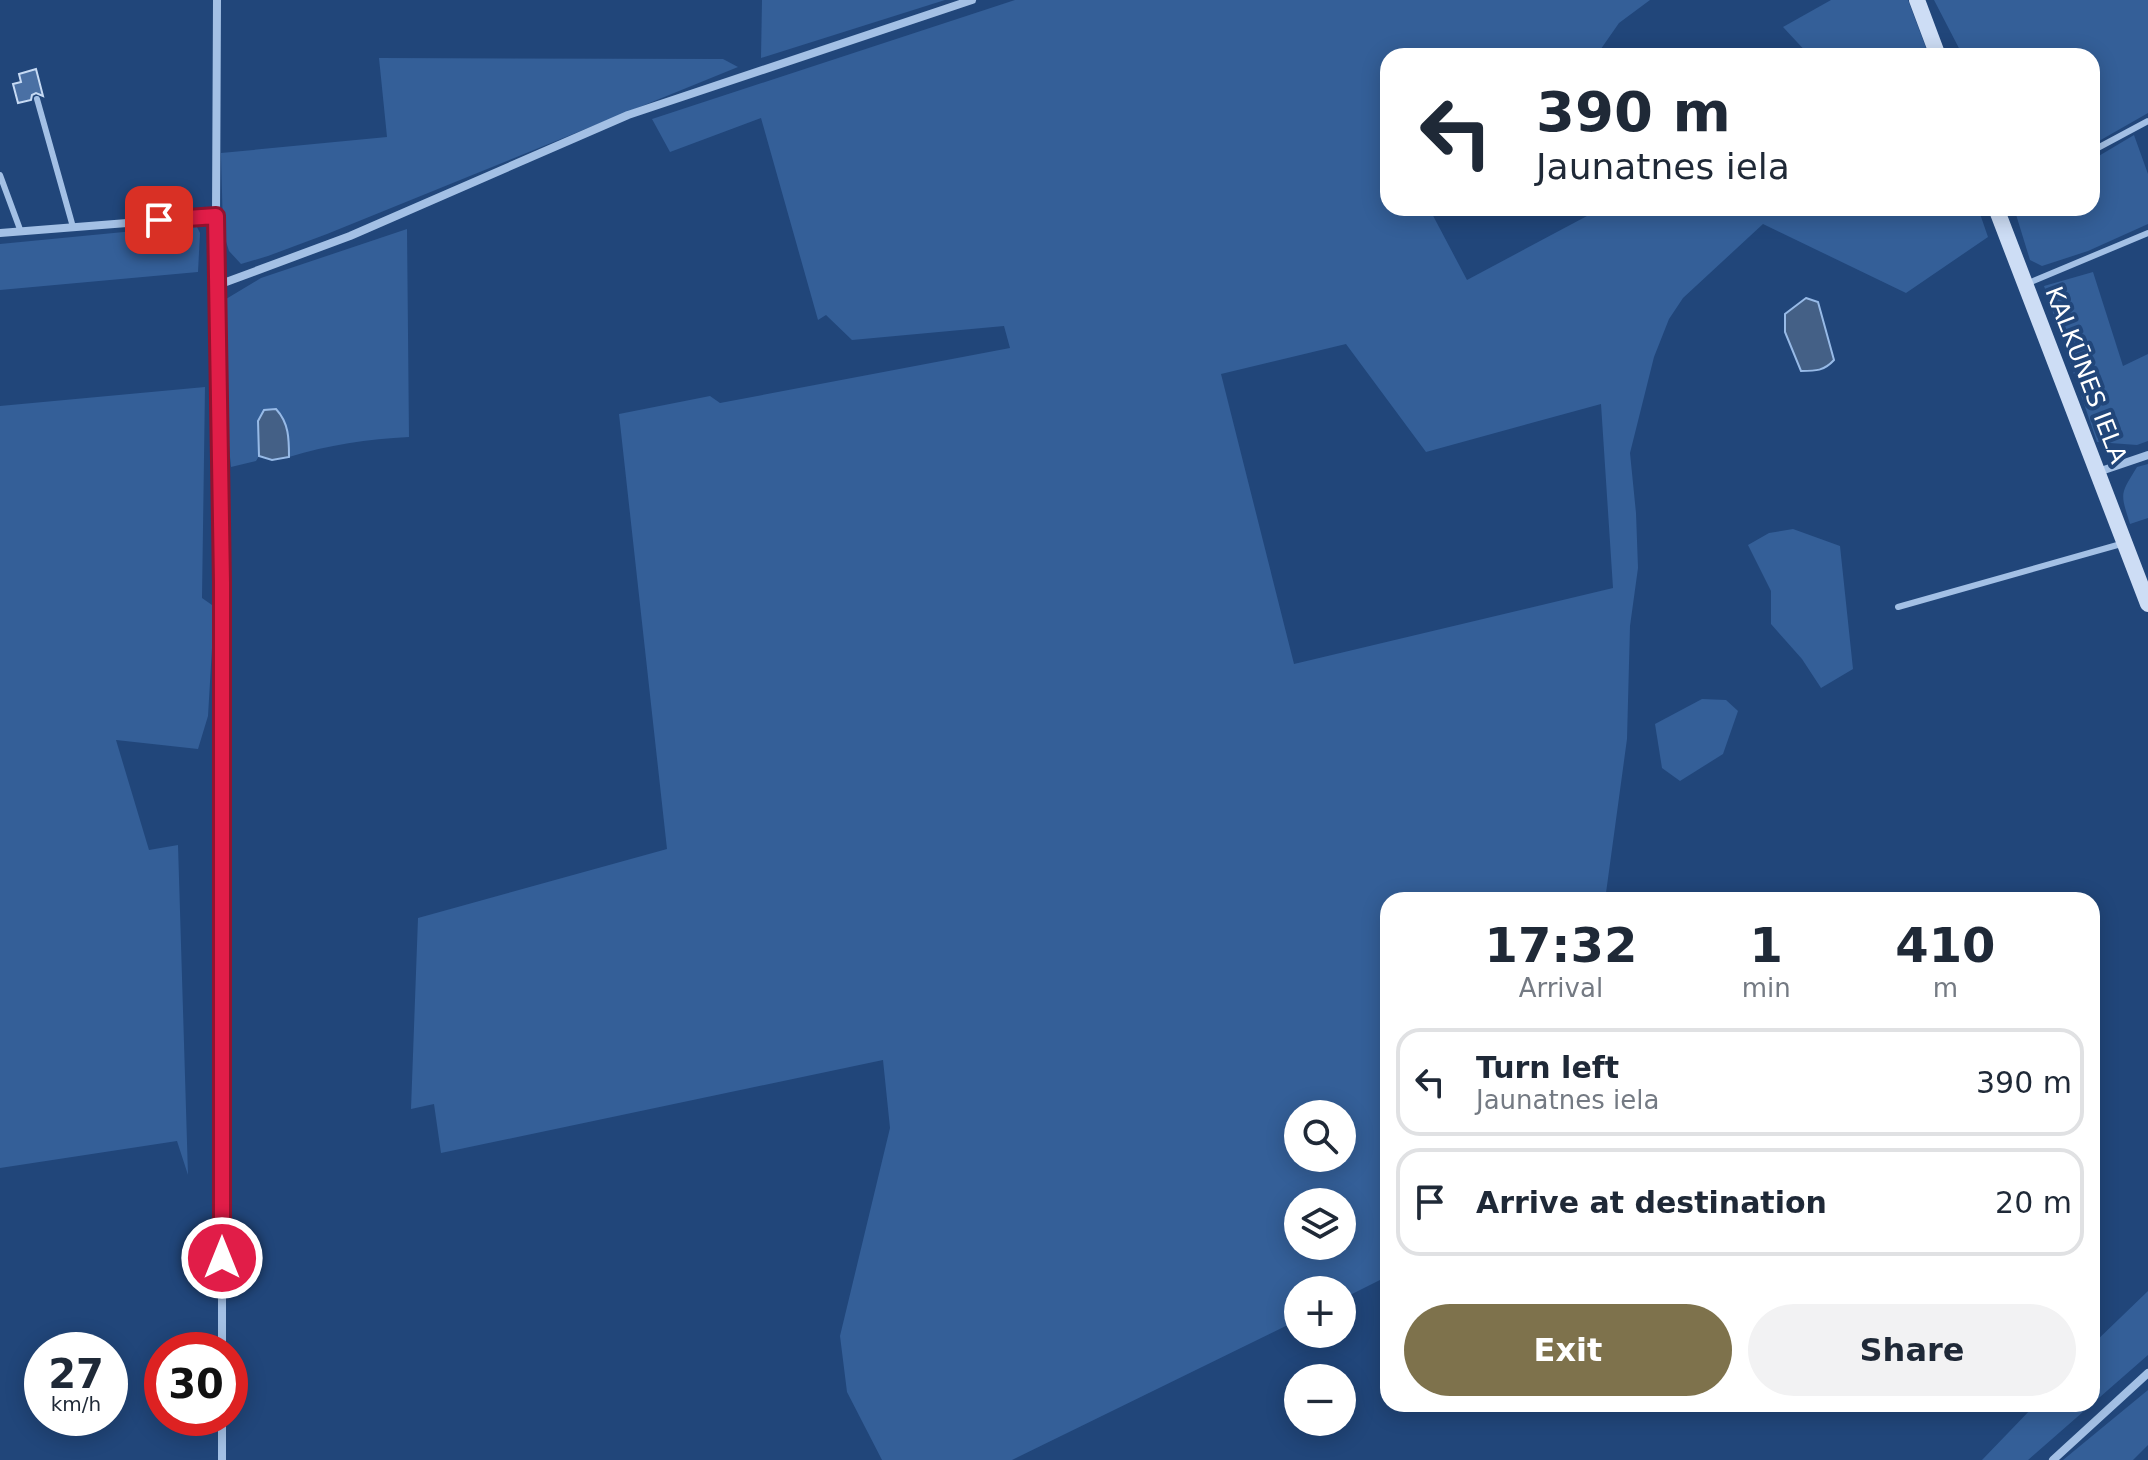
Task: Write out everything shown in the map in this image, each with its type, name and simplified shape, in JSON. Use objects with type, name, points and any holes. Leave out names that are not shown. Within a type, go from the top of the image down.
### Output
[{"type":"main road","points":[[1917,0],[1935,48]]},
{"type":"main road","name":"KALKŪNES IELA","points":[[1999,216],[2148,604]]},
{"type":"street","points":[[217,0],[216,216],[222,582],[222,1332]]},
{"type":"street","points":[[218,285],[350,236],[628,115],[972,0]]},
{"type":"street","points":[[0,233],[216,216]]},
{"type":"street","points":[[2098,472],[2148,455]]},
{"type":"street","points":[[2053,1460],[2148,1373]]},
{"type":"street","points":[[222,1436],[222,1460]]},
{"type":"lane","points":[[37,99],[73,227]]},
{"type":"lane","points":[[2100,147],[2148,121]]},
{"type":"lane","points":[[0,175],[21,232]]},
{"type":"lane","points":[[2026,284],[2148,233]]},
{"type":"lane","points":[[1898,607],[2125,543]]},
{"type":"shaded area","points":[[762,0],[945,0],[761,58]]},
{"type":"shaded area","points":[[1015,0],[1650,0],[1619,23],[1602,48],[1380,48],[1380,216],[1433,216],[1467,280],[1587,216],[1981,216],[1988,237],[1906,293],[1763,224],[1683,298],[1669,319],[1654,357],[1630,453],[1638,568],[1630,626],[1627,739],[1606,892],[1380,892],[1380,1280],[1356,1292],[1356,1276],[1284,1276],[1284,1327],[1012,1460],[882,1460],[847,1392],[840,1336],[890,1128],[883,1060],[441,1153],[434,1104],[411,1109],[418,918],[667,849],[619,414],[710,396],[720,403],[1010,348],[1004,326],[852,340],[826,315],[818,320],[761,118],[670,152],[652,119]],"holes":[[[1346,344],[1426,452],[1601,404],[1613,588],[1294,664],[1221,374]]]},
{"type":"shaded area","points":[[1831,0],[1908,0],[1926,48],[1803,48],[1783,27]]},
{"type":"shaded area","points":[[1934,0],[2148,0],[2148,113],[2100,140],[2100,48],[1959,48]]},
{"type":"shaded area","points":[[379,58],[723,59],[738,67],[327,234],[241,264],[229,251],[223,232],[221,153],[387,137]]},
{"type":"shaded area","points":[[2134,135],[2148,174],[2148,224],[2088,251],[2042,266],[2030,260],[2016,216],[2100,216],[2100,155]]},
{"type":"shaded area","points":[[196,225],[200,233],[198,272],[0,290],[0,244]]},
{"type":"shaded area","points":[[407,229],[409,437],[348,443],[289,457],[289,438],[258,421],[259,456],[256,461],[231,467],[227,426],[226,299],[261,278]]},
{"type":"shaded area","points":[[2093,272],[2123,366],[2148,354],[2148,441],[2137,445],[2097,442],[2044,286]]},
{"type":"shaded area","points":[[1806,298],[1818,302],[1834,360],[1819,370],[1801,371],[1785,332],[1785,314]]},
{"type":"shaded area","points":[[205,387],[202,598],[212,605],[214,614],[208,716],[198,749],[116,740],[149,850],[178,845],[188,1175],[177,1141],[0,1168],[0,406]]},
{"type":"shaded area","points":[[276,409],[286,426],[289,457],[272,460],[259,456],[258,421],[264,410]]},
{"type":"shaded area","points":[[2148,464],[2148,518],[2130,524],[2123,494],[2137,467]]},
{"type":"shaded area","points":[[1793,529],[1840,546],[1853,669],[1821,688],[1802,659],[1771,624],[1771,591],[1748,545],[1769,533]]},
{"type":"shaded area","points":[[1702,699],[1726,700],[1738,711],[1723,754],[1680,781],[1662,768],[1655,724]]},
{"type":"shaded area","points":[[2148,1291],[2148,1355],[2100,1397],[2100,1337]]},
{"type":"shaded area","points":[[2148,1390],[2148,1445],[2133,1460],[2063,1460]]},
{"type":"shaded area","points":[[2028,1412],[2083,1412],[2028,1460],[1982,1460]]},
{"type":"building","points":[[36,69],[43,96],[36,93],[31,100],[18,103],[13,84],[21,82],[19,74]]},
{"type":"route","points":[[159,220],[216,216],[222,582],[222,1258]]}]
